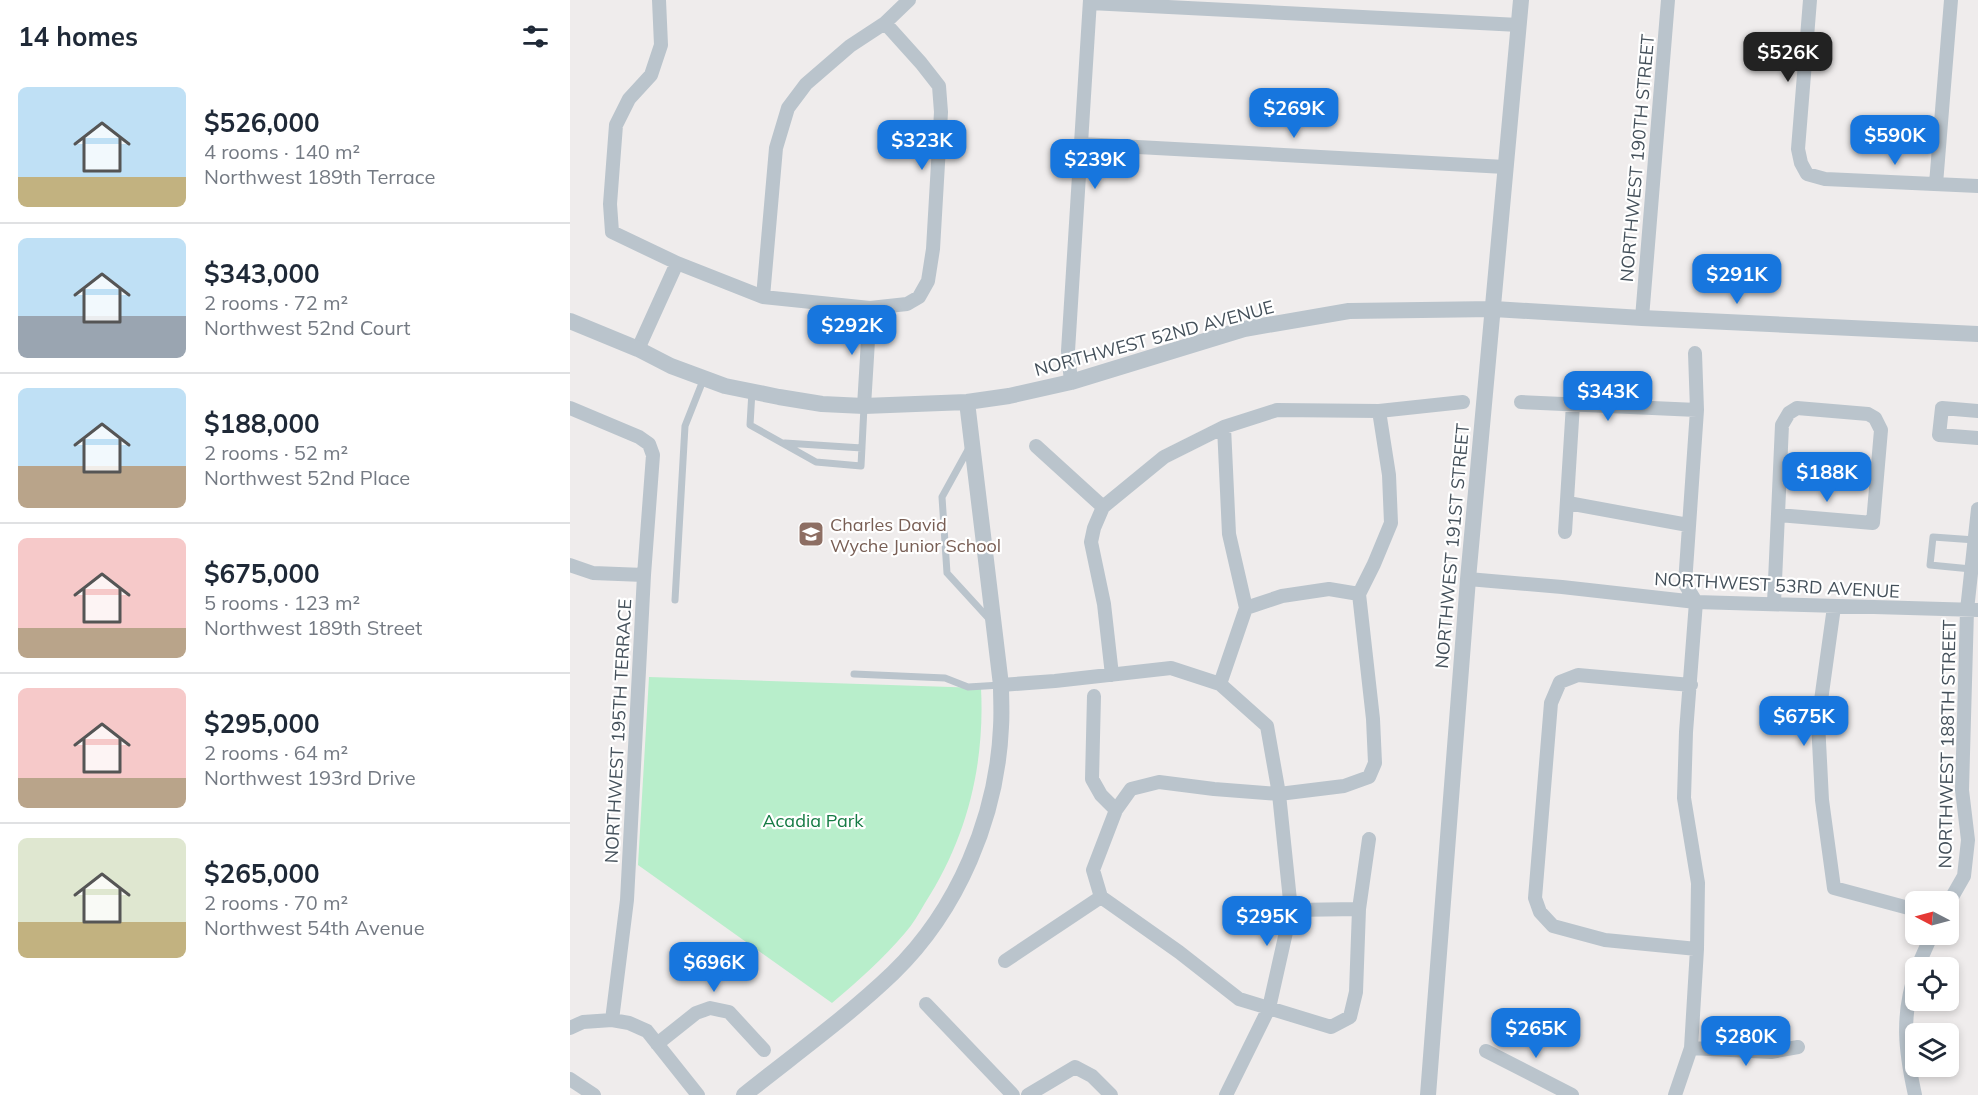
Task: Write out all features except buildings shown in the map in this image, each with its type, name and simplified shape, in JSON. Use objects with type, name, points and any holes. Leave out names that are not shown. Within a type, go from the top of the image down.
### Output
[{"type":"street","points":[[659,0],[661,45],[651,75],[629,99],[616,124],[610,204],[612,232],[677,263],[763,297],[870,308],[907,303],[920,297],[928,281],[933,249],[941,112],[939,86],[885,23]]},
{"type":"street","points":[[763,297],[776,148],[788,108],[806,84],[850,46],[885,23],[909,0]]},
{"type":"street","name":"NORTHWEST 191ST STREET","points":[[1428,1095],[1468,579],[1521,0]]},
{"type":"street","name":"NORTHWEST 190TH STREET","points":[[1642,318],[1668,0]]},
{"type":"street","points":[[1810,0],[1798,149],[1801,163],[1807,174],[1825,179],[1978,186]]},
{"type":"street","points":[[1936,184],[1951,0]]},
{"type":"street","points":[[1071,382],[1068,351],[1090,1],[1519,25]]},
{"type":"street","points":[[1082,144],[1505,167]]},
{"type":"street","points":[[638,349],[677,263]]},
{"type":"street","points":[[864,406],[870,308]]},
{"type":"street","name":"NORTHWEST 52ND AVENUE","points":[[570,321],[638,349],[671,366],[725,386],[822,404],[864,406],[967,402],[1009,396],[1071,382],[1244,329],[1349,310],[1494,309],[1978,334]]},
{"type":"street","points":[[1676,1095],[1691,1048],[1698,883],[1684,798],[1686,732],[1696,602],[1685,584],[1697,410],[1695,352]]},
{"type":"street","points":[[744,1095],[853,1008],[894,972],[927,934],[951,898],[971,856],[988,808],[997,764],[1001,727],[1000,686],[967,402]]},
{"type":"street","points":[[1112,675],[1104,604],[1091,542],[1094,528],[1103,507],[1164,457],[1224,427],[1277,410],[1379,411],[1463,402]]},
{"type":"street","points":[[1521,402],[1697,410]]},
{"type":"street","points":[[1564,532],[1568,503],[1573,404]]},
{"type":"street","name":"NORTHWEST 195TH TERRACE","points":[[570,408],[639,436],[649,444],[653,454],[644,575],[627,900],[612,1020]]},
{"type":"street","points":[[1774,603],[1782,424],[1789,413],[1797,408],[1868,414],[1875,418],[1881,430],[1873,523],[1778,515]]},
{"type":"street","points":[[1978,411],[1942,408],[1939,435],[1978,438]]},
{"type":"street","points":[[1369,839],[1359,909],[1356,992],[1350,1017],[1331,1027],[1239,999],[1179,952],[1101,897],[1093,870],[1116,810],[1131,789],[1159,782],[1279,794],[1344,786],[1369,777],[1375,763],[1359,594],[1391,523],[1389,475],[1379,411]]},
{"type":"street","points":[[1220,684],[1246,608],[1229,534],[1224,427]]},
{"type":"street","points":[[1036,446],[1103,507]]},
{"type":"street","points":[[1568,503],[1688,525]]},
{"type":"street","name":"NORTHWEST 188TH STREET","points":[[1955,891],[1964,876],[1968,840],[1962,790],[1972,610],[1971,569],[1976,543],[1978,509]]},
{"type":"street","points":[[570,565],[593,573],[644,575]]},
{"type":"street","name":"NORTHWEST 53RD AVENUE","points":[[1468,579],[1696,602],[1972,610]]},
{"type":"street","points":[[1246,608],[1282,596],[1329,589],[1359,594]]},
{"type":"street","points":[[1834,607],[1818,722],[1822,800],[1834,888],[1905,907]]},
{"type":"street","points":[[1000,686],[1171,668],[1220,684],[1267,726],[1279,794],[1291,910],[1269,1008],[1226,1095]]},
{"type":"street","points":[[1691,685],[1578,675],[1560,682],[1551,703],[1535,898],[1540,912],[1553,926],[1605,940],[1696,949]]},
{"type":"street","points":[[1094,696],[1092,779],[1101,795],[1116,810]]},
{"type":"street","points":[[1005,961],[1101,897]]},
{"type":"street","points":[[1291,910],[1359,909]]},
{"type":"street","points":[[926,1004],[1013,1095]]},
{"type":"street","points":[[657,1044],[696,1013],[710,1008],[729,1012],[764,1050]]},
{"type":"street","points":[[1907,1011],[1907,1061],[1915,1095]]},
{"type":"street","points":[[570,1028],[583,1022],[612,1020],[630,1023],[647,1031],[698,1095]]},
{"type":"street","points":[[1691,1048],[1771,1052],[1798,1047]]},
{"type":"street","points":[[1486,1051],[1572,1095]]},
{"type":"street","points":[[1028,1095],[1075,1067],[1092,1076],[1111,1095]]},
{"type":"street","points":[[570,1079],[594,1095]]},
{"type":"lane","points":[[675,600],[685,426],[704,378]]},
{"type":"lane","points":[[752,391],[750,425],[816,462],[861,466],[864,406]]},
{"type":"lane","points":[[782,443],[862,448]]},
{"type":"lane","points":[[972,443],[942,497],[947,573],[994,624]]},
{"type":"lane","points":[[1971,569],[1930,565],[1933,537],[1976,543]]},
{"type":"lane","points":[[854,674],[945,678],[968,687],[1000,686]]},
{"type":"green space","name":"Acadia Park","points":[[649,677],[981,688],[980,745],[976,773],[962,827],[952,853],[940,878],[908,930],[879,961],[832,1003],[638,865]]},
{"type":"place","name":"Charles David Wyche Junior School","points":[[811,534]]}]
